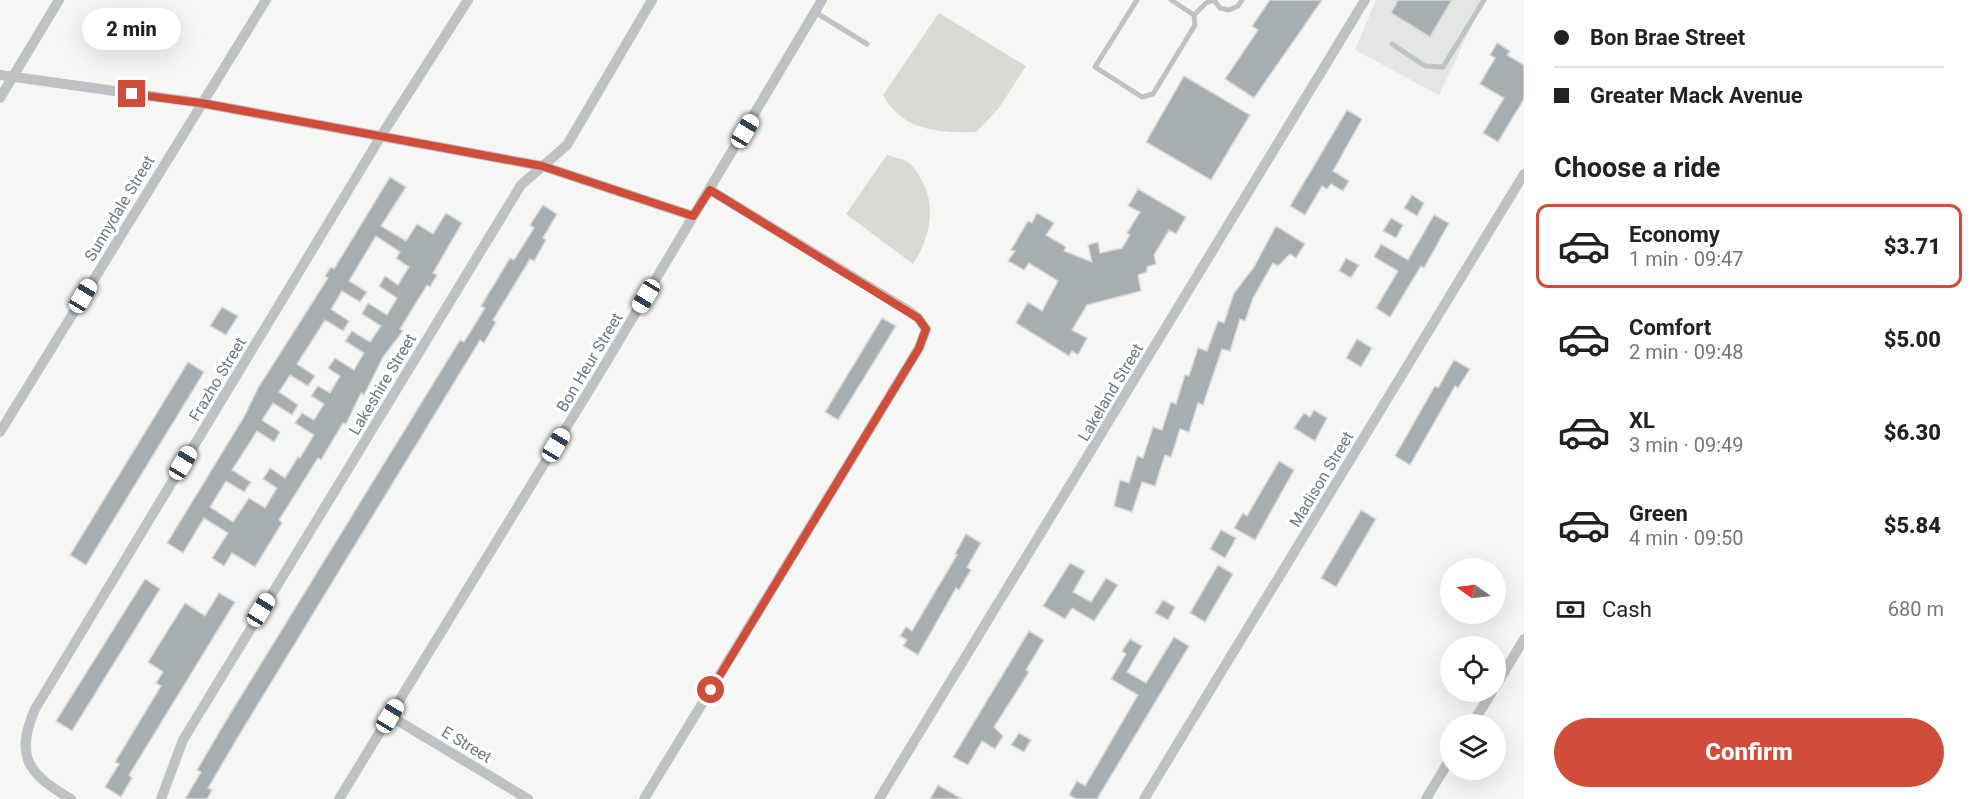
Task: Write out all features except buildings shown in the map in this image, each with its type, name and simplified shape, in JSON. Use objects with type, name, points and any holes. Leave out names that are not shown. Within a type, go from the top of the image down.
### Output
[{"type":"street","points":[[0,98],[59,0]]},
{"type":"street","name":"Sunnydale Street","points":[[0,432],[266,0]]},
{"type":"street","name":"Frazho Street","points":[[71,799],[44,782],[32,770],[24,740],[35,709],[381,136],[468,0]]},
{"type":"street","name":"Lakeshire Street","points":[[160,799],[183,740],[521,185],[567,145],[652,0]]},
{"type":"street","name":"Bon Heur Street","points":[[339,799],[710,190],[822,0]]},
{"type":"street","name":"Lakeland Street","points":[[879,799],[1365,0]]},
{"type":"street","points":[[0,75],[201,103],[542,166],[693,216]]},
{"type":"street","name":"Madison Street","points":[[1144,799],[1524,174]]},
{"type":"street","points":[[644,799],[919,348],[926,329],[909,311],[710,190]]},
{"type":"street","points":[[1506,669],[1524,639]]},
{"type":"street","name":"E Street","points":[[390,716],[528,799]]},
{"type":"street","points":[[1426,799],[1440,776]]},
{"type":"lane","points":[[1171,0],[1194,15]]},
{"type":"lane","points":[[1194,15],[1206,3],[1214,0],[1220,8],[1229,10],[1238,6],[1242,0]]},
{"type":"lane","points":[[1392,44],[1425,66],[1443,67],[1484,0]]},
{"type":"lane","points":[[1136,1],[1095,67],[1143,97],[1153,94],[1195,26],[1194,15]]},
{"type":"lane","points":[[815,12],[867,44]]},
{"type":"shaded area","points":[[1376,0],[1484,0],[1439,95],[1355,50]]},
{"type":"shaded area","points":[[939,13],[1026,66],[999,108],[976,132],[949,132],[911,123],[891,107],[883,95]]},
{"type":"shaded area","points":[[887,155],[904,160],[913,166],[926,189],[929,200],[927,233],[913,264],[846,214]]},
{"type":"route","points":[[132,94],[201,103],[542,166],[693,216],[710,190],[918,318],[926,329],[919,348],[711,690]]}]
